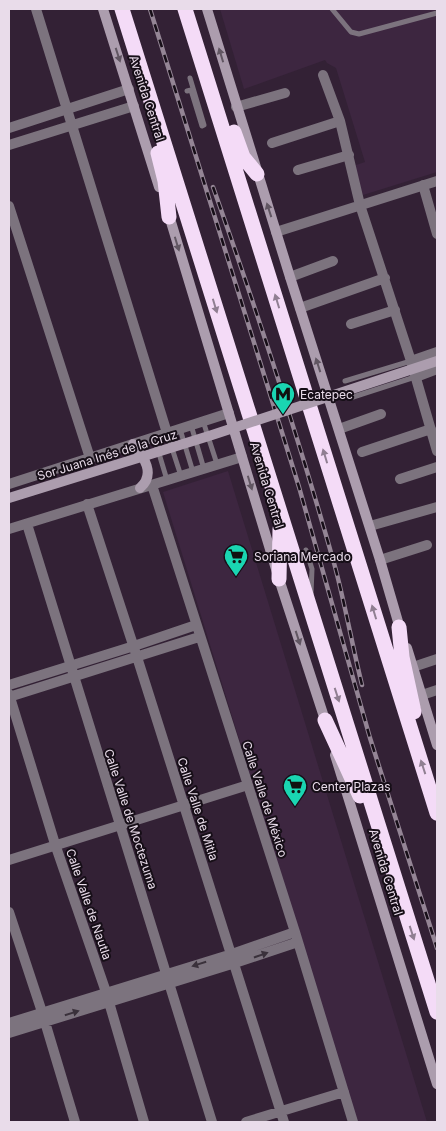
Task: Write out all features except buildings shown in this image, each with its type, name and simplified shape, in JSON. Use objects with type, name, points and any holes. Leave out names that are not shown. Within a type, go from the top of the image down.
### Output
[{"type":"highway","name":"Avenida Central","points":[[122,9],[437,1012]]},
{"type":"highway","points":[[185,9],[437,813]]},
{"type":"highway","points":[[210,90],[224,106],[243,157],[257,174]]},
{"type":"highway","points":[[155,112],[155,143],[165,181],[169,217]]},
{"type":"highway","points":[[279,579],[281,515]]},
{"type":"highway","points":[[399,627],[402,657],[413,706],[416,746]]},
{"type":"highway","points":[[325,720],[386,850]]},
{"type":"main road","name":"Avenida Central","points":[[103,9],[169,217],[279,579],[325,720],[349,806],[437,1084]]},
{"type":"main road","points":[[207,9],[236,107],[370,526],[399,627],[437,745]]},
{"type":"main road","name":"Sor Juana Inés de la Cruz","points":[[9,498],[212,435],[437,361]]},
{"type":"main road","points":[[133,444],[142,455],[147,466],[148,476],[146,483],[140,488]]},
{"type":"street","points":[[36,9],[167,433]]},
{"type":"street","points":[[324,75],[340,121],[380,280],[395,310],[437,451]]},
{"type":"street","points":[[9,128],[128,89]]},
{"type":"street","points":[[236,107],[285,93]]},
{"type":"street","points":[[9,145],[134,106]]},
{"type":"street","points":[[272,142],[340,121]]},
{"type":"street","points":[[298,170],[349,155]]},
{"type":"street","points":[[276,232],[437,181]]},
{"type":"street","points":[[423,185],[437,234]]},
{"type":"street","points":[[9,206],[90,458]]},
{"type":"street","points":[[290,277],[333,261]]},
{"type":"street","points":[[300,308],[380,280]]},
{"type":"street","points":[[351,324],[395,310]]},
{"type":"street","points":[[411,361],[437,352]]},
{"type":"street","points":[[416,377],[437,369]]},
{"type":"street","points":[[9,484],[229,412]]},
{"type":"street","points":[[339,429],[381,414]]},
{"type":"street","points":[[362,452],[431,428]]},
{"type":"street","points":[[9,530],[242,457]]},
{"type":"street","points":[[400,478],[437,467]]},
{"type":"street","name":"Calle Valle de México","points":[[152,485],[297,937],[353,1122]]},
{"type":"street","name":"Calle Valle de Mitla","points":[[87,504],[234,959],[284,1122]]},
{"type":"street","points":[[370,526],[437,507]]},
{"type":"street","name":"Calle Valle de Moctezuma","points":[[27,524],[212,1122]]},
{"type":"street","points":[[380,560],[427,545]]},
{"type":"street","points":[[9,695],[73,676],[136,652],[196,625]]},
{"type":"street","points":[[9,685],[70,666],[200,637]]},
{"type":"street","points":[[413,667],[437,659]]},
{"type":"street","points":[[422,695],[437,690]]},
{"type":"street","name":"Calle Valle de Nautla","points":[[9,695],[55,844],[107,997],[144,1122]]},
{"type":"street","points":[[9,860],[248,785]]},
{"type":"street","points":[[9,912],[75,1122]]},
{"type":"street","points":[[9,1023],[43,1017],[234,959],[297,937]]},
{"type":"street","points":[[9,1033],[43,1017]]},
{"type":"street","points":[[246,1122],[344,1092]]},
{"type":"lane","points":[[332,9],[351,32],[360,34],[437,13]]},
{"type":"lane","points":[[189,90],[202,126],[204,125],[190,78]]},
{"type":"lane","points":[[345,382],[411,361]]},
{"type":"lane","points":[[350,398],[416,377]]},
{"type":"lane","points":[[204,421],[217,465]]},
{"type":"lane","points":[[191,425],[204,469]]},
{"type":"lane","points":[[180,429],[193,472]]},
{"type":"lane","points":[[167,433],[181,476]]},
{"type":"lane","points":[[154,437],[167,480]]},
{"type":"lane","points":[[306,550],[312,569],[310,610]]},
{"type":"shaded area","points":[[220,9],[437,9],[437,172],[363,195],[353,166],[365,162],[336,68],[325,60],[244,89]]},
{"type":"shaded area","name":"Center Plazas","points":[[228,471],[427,1122],[357,1122],[163,492]]},
{"type":"railway","points":[[150,9],[299,487],[370,738],[437,948]]},
{"type":"railway","points":[[213,187],[306,468],[338,578],[362,685]]},
{"type":"place","name":"Ecatepec","points":[[283,415]]},
{"type":"place","name":"Soriana Mercado","points":[[236,577]]},
{"type":"place","name":"Center Plazas","points":[[295,807]]}]
